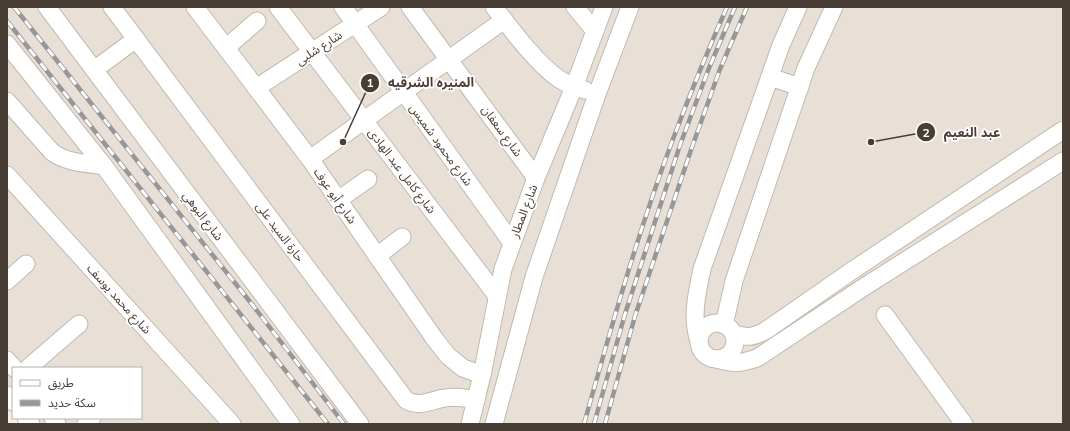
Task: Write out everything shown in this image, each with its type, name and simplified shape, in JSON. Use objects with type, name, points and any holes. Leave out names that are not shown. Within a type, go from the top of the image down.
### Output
[{"type":"street","name":"شارع البوهي","points":[[47,7],[360,424]]},
{"type":"street","name":"حارة السيد على","points":[[112,7],[406,400],[411,403],[419,404],[446,398],[462,397],[476,400]]},
{"type":"street","name":"شارع أبو عوف","points":[[195,7],[227,47],[310,159],[448,356],[463,368],[482,375]]},
{"type":"street","name":"شارع كامل عبد الهادى","points":[[278,7],[497,296]]},
{"type":"street","name":"شارع محمود شميس","points":[[343,7],[512,243]]},
{"type":"street","name":"شارع شلبى","points":[[256,88],[381,7]]},
{"type":"street","name":"شارع سعفان","points":[[410,7],[536,178]]},
{"type":"street","points":[[575,7],[595,31]]},
{"type":"street","name":"شارع المطار","points":[[470,424],[482,375],[503,268],[536,178],[574,87],[604,7]]},
{"type":"street","points":[[494,424],[534,277],[597,94],[630,7]]},
{"type":"street","points":[[699,341],[705,328],[711,324],[718,323],[744,337],[754,336],[765,331],[1056,134],[1063,161],[757,358],[742,363],[732,363],[710,358],[704,354],[701,348],[696,332],[695,303],[702,269],[781,45],[798,7]]},
{"type":"street","points":[[717,359],[724,358],[730,354],[734,348],[735,341],[729,330],[734,281],[806,68],[834,7]]},
{"type":"street","points":[[310,159],[449,59],[499,13],[543,65],[559,79],[574,87],[597,94]]},
{"type":"street","points":[[227,47],[257,21]]},
{"type":"street","points":[[94,70],[136,39]]},
{"type":"street","points":[[7,44],[104,166],[291,424]]},
{"type":"street","points":[[770,77],[800,87]]},
{"type":"street","points":[[7,101],[52,152],[60,158],[104,166]]},
{"type":"street","name":"شارع محمد يوسف","points":[[7,174],[232,424]]},
{"type":"street","points":[[338,200],[368,180]]},
{"type":"street","points":[[931,218],[943,237]]},
{"type":"street","points":[[377,256],[402,237]]},
{"type":"street","points":[[7,281],[26,264]]},
{"type":"street","points":[[885,315],[964,424]]},
{"type":"street","points":[[29,367],[79,324]]},
{"type":"shaded area","points":[[7,7],[1063,7],[1063,424],[32,424],[28,419],[142,419],[142,367],[12,367],[12,399],[7,392]]},
{"type":"railway","points":[[14,7],[251,303],[344,424]]},
{"type":"railway","points":[[584,424],[615,316],[660,174],[686,105],[727,7]]},
{"type":"railway","points":[[594,424],[625,314],[680,145],[709,68],[735,7]]},
{"type":"railway","points":[[605,424],[635,316],[691,150],[720,69],[747,7]]},
{"type":"railway","points":[[7,21],[328,424]]},
{"type":"place","name":"المنيره الشرقيه","points":[[343,142]]},
{"type":"place","name":"عبد النعيم","points":[[871,142]]}]
